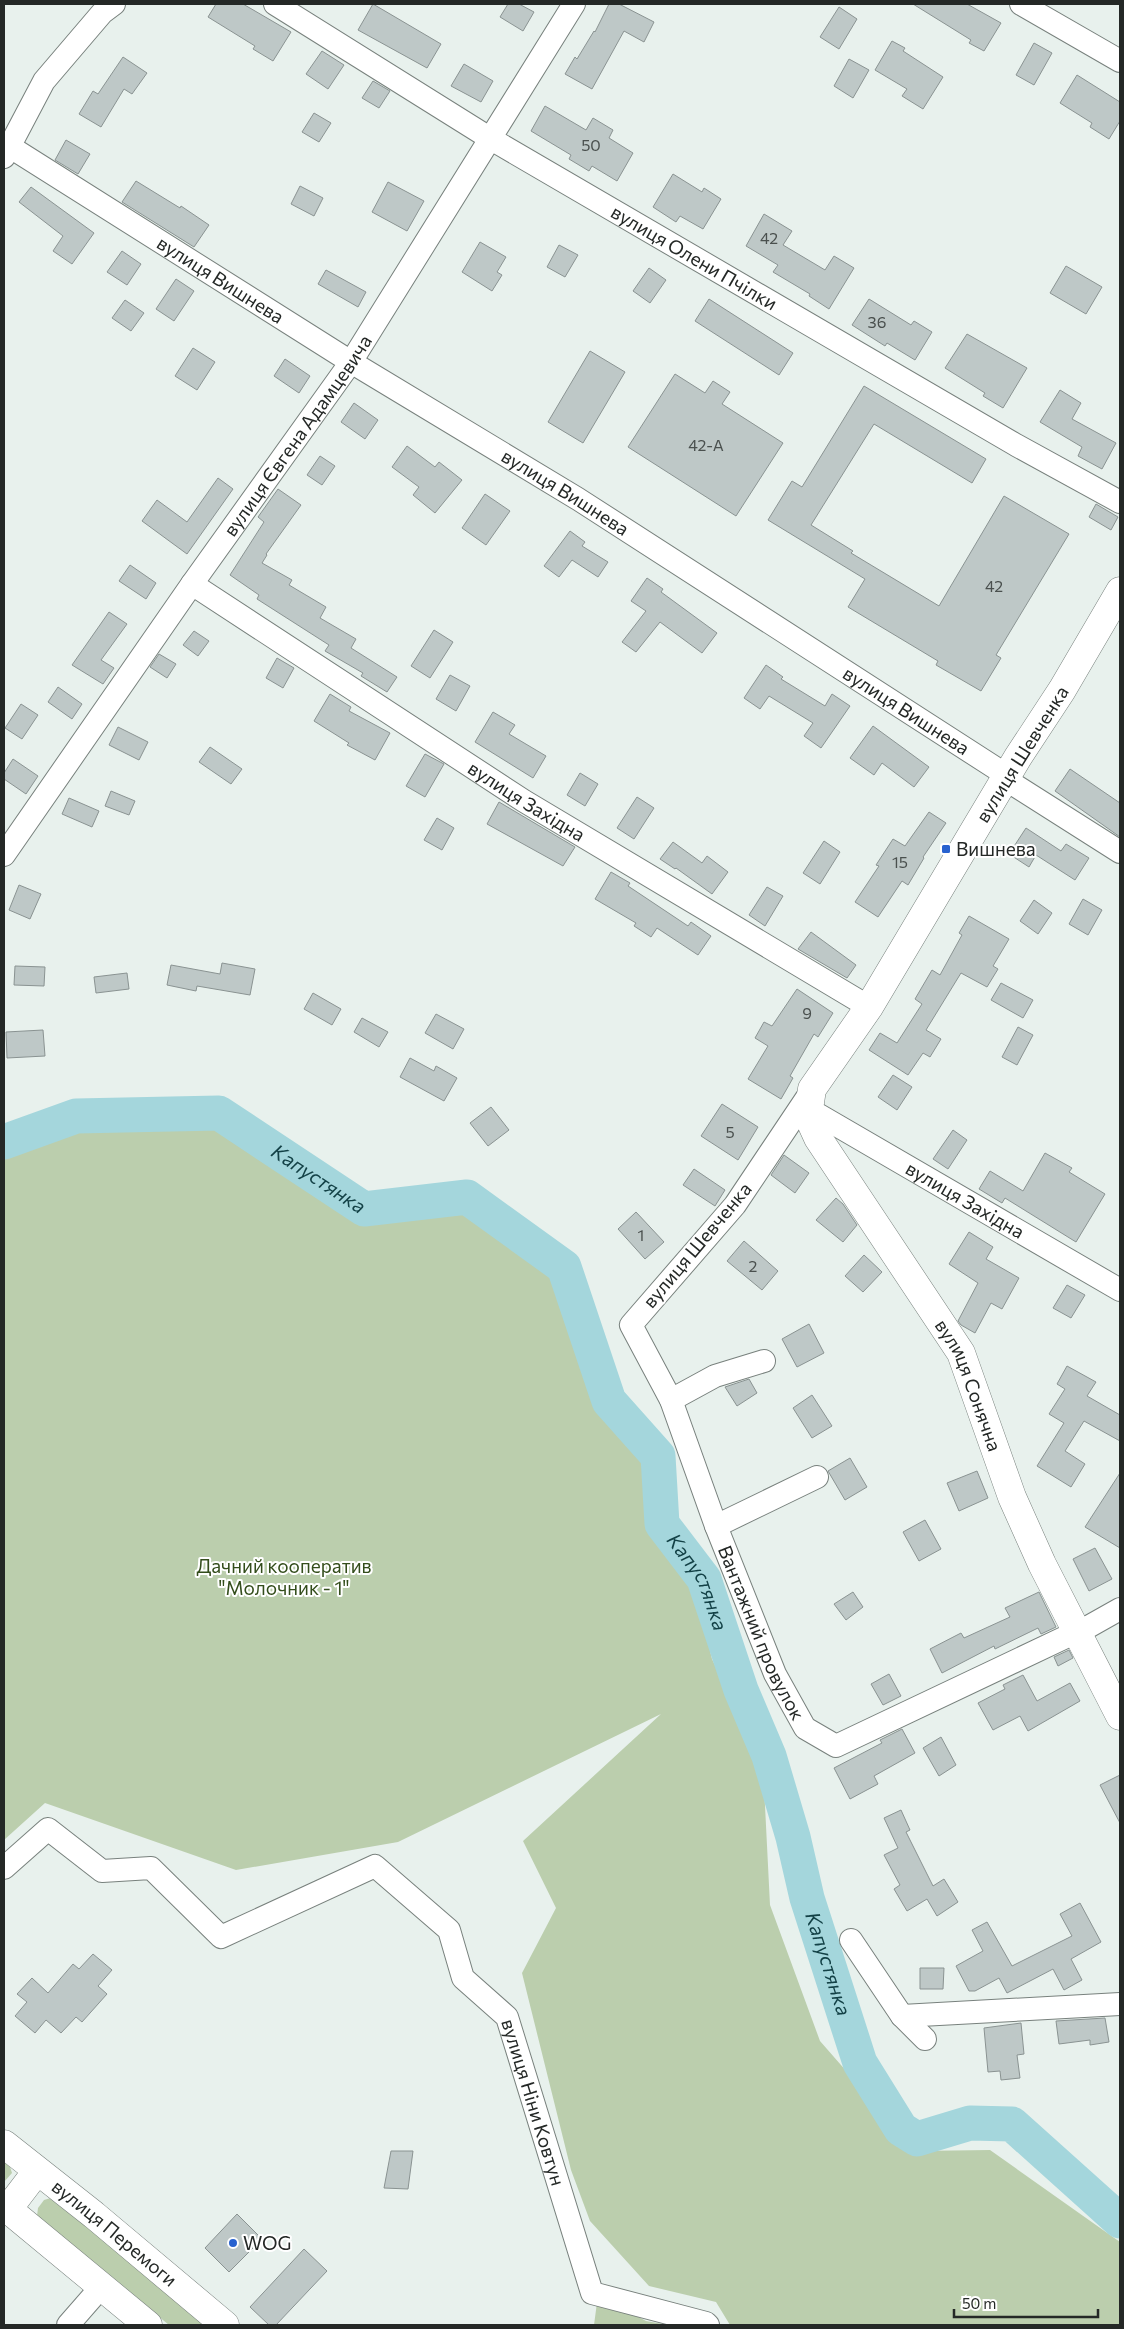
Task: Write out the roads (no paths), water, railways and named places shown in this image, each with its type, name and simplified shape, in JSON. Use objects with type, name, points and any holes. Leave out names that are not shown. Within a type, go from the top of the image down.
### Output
[{"type":"street","points":[[6,149],[44,81],[102,13],[114,4]]},
{"type":"street","name":"вулиця Олени Пчілки","points":[[275,4],[491,139],[1008,440],[1120,502]]},
{"type":"street","name":"вулиця Євгена Адамцевича","points":[[4,854],[192,584],[351,362],[574,4]]},
{"type":"street","points":[[1020,4],[1120,61]]},
{"type":"street","name":"вулиця Вишнева","points":[[6,149],[351,362],[578,499],[827,658],[997,769],[1016,786],[1120,852]]},
{"type":"street","name":"вулиця Західна","points":[[192,584],[524,801],[869,1007]]},
{"type":"street","name":"вулиця Шевченка","points":[[631,1325],[735,1205],[869,1007],[1120,591]]},
{"type":"street","points":[[808,1116],[819,1079]]},
{"type":"street","name":"вулиця Західна","points":[[808,1116],[819,1115],[1120,1290]]},
{"type":"street","name":"вулиця Сонячна","points":[[808,1116],[818,1138],[961,1353],[1012,1497],[1042,1564],[1120,1716]]},
{"type":"street","name":"Вантажний провулок","points":[[631,1325],[671,1400],[716,1526],[775,1674],[805,1728],[836,1746],[1070,1635],[1120,1609]]},
{"type":"street","points":[[671,1400],[715,1376],[764,1361]]},
{"type":"street","points":[[716,1526],[817,1476]]},
{"type":"street","name":"вулиця Ніни Ковтун","points":[[4,1868],[48,1829],[102,1871],[151,1868],[221,1938],[375,1866],[448,1930],[463,1978],[507,2017],[592,2293],[708,2325]]},
{"type":"street","points":[[852,1940],[902,2016],[925,2039]]},
{"type":"street","points":[[902,2016],[1120,2004]]},
{"type":"street","name":"вулиця Перемоги","points":[[4,2144],[225,2325]]},
{"type":"street","points":[[38,2171],[6,2207],[148,2325]]},
{"type":"street","points":[[68,2325],[102,2286]]},
{"type":"waterway","name":"Капустянка","points":[[4,1142],[76,1116],[219,1113],[364,1209],[467,1197],[564,1267],[609,1401],[658,1456],[662,1524],[704,1579],[741,1690],[769,1756],[793,1837],[807,1898],[860,2063],[901,2129],[917,2139],[970,2123],[1012,2124],[1120,2221]]},
{"type":"place","name":"Вишнева","points":[[946,849]]},
{"type":"place","name":"WOG","points":[[233,2243]]},
{"type":"park label","name":"Дачний кооператив \"Молочник - 1\"","points":[[284,1577]]}]
